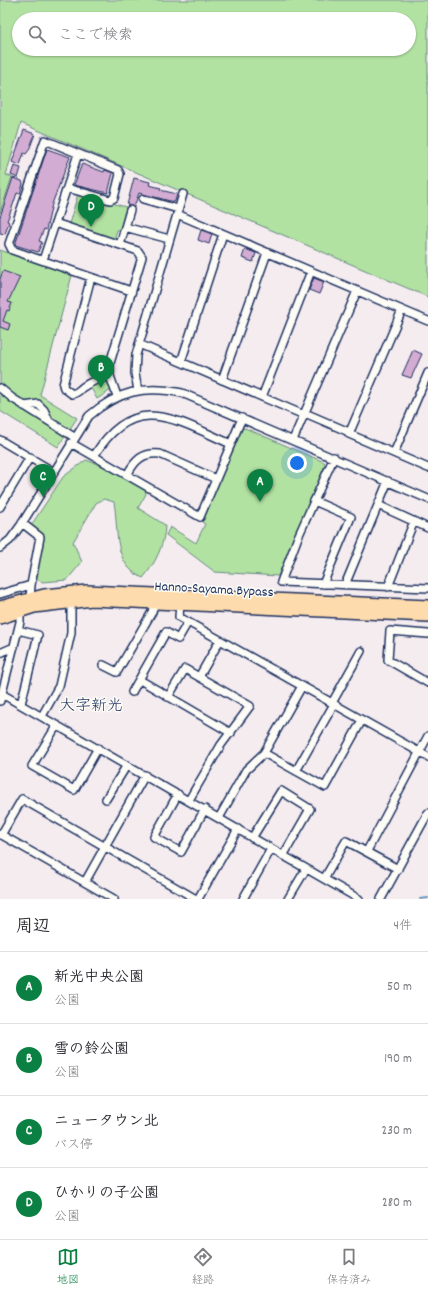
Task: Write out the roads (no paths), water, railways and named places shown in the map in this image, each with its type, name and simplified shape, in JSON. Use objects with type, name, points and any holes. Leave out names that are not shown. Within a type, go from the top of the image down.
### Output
[{"type":"highway","name":"Hanno-Sayama Bypass","points":[[0,607],[30,598],[59,593],[87,591],[428,606]]},
{"type":"highway","name":"Hanno-Sayama Bypass","points":[[0,618],[34,607],[92,600],[428,616]]},
{"type":"street","points":[[67,188],[110,200],[114,198],[120,174],[118,170],[45,140],[9,244],[12,250],[131,291]]},
{"type":"street","points":[[43,260],[78,154]]},
{"type":"street","points":[[138,391],[135,367],[139,344],[183,194]]},
{"type":"street","points":[[143,199],[178,211],[223,234],[428,321]]},
{"type":"street","points":[[120,245],[130,210]]},
{"type":"street","points":[[56,223],[138,251],[142,257],[110,363],[110,376],[117,396]]},
{"type":"street","points":[[125,227],[170,239]]},
{"type":"street","points":[[181,362],[223,234]]},
{"type":"street","points":[[222,380],[267,253]]},
{"type":"street","points":[[262,397],[311,271]]},
{"type":"street","points":[[91,277],[63,385],[64,388],[72,394],[78,393],[82,388],[98,378],[110,376]]},
{"type":"street","points":[[293,440],[357,291]]},
{"type":"street","points":[[349,432],[402,310]]},
{"type":"street","points":[[139,344],[262,397],[349,432],[349,434],[428,468]]},
{"type":"street","points":[[394,453],[428,373]]},
{"type":"street","points":[[0,388],[24,406],[49,421],[94,456],[200,517],[242,418]]},
{"type":"street","points":[[0,548],[10,540],[22,524],[89,416],[117,396],[154,389],[182,393],[334,457],[428,499]]},
{"type":"street","points":[[94,456],[106,437],[114,429],[136,418],[153,415],[172,418],[232,444]]},
{"type":"street","points":[[0,440],[54,472]]},
{"type":"street","points":[[127,475],[136,460],[142,456],[153,453],[160,454],[216,479]]},
{"type":"street","points":[[334,457],[314,501],[281,582],[428,588]]},
{"type":"street","points":[[0,507],[30,458]]},
{"type":"street","points":[[345,585],[388,481]]},
{"type":"street","points":[[314,501],[351,517],[323,584]]},
{"type":"street","points":[[378,505],[428,528]]},
{"type":"street","points":[[388,587],[414,521]]},
{"type":"street","points":[[22,524],[40,537],[30,598]]},
{"type":"street","points":[[0,594],[31,585]]},
{"type":"street","points":[[42,716],[59,686],[71,633],[71,602]]},
{"type":"street","points":[[103,665],[117,672],[152,612],[155,602]]},
{"type":"street","points":[[180,603],[179,617],[428,757]]},
{"type":"street","points":[[20,612],[20,622],[1,697],[21,704],[359,899]]},
{"type":"street","points":[[132,692],[166,632],[178,639],[188,622]]},
{"type":"street","points":[[18,630],[38,635],[21,704]]},
{"type":"street","points":[[428,634],[390,631],[388,660],[428,684]]},
{"type":"street","points":[[199,677],[220,640]]},
{"type":"street","points":[[0,653],[14,647]]},
{"type":"street","points":[[296,771],[361,651]]},
{"type":"street","points":[[168,697],[185,669],[250,706],[221,745],[189,800]]},
{"type":"street","points":[[140,680],[231,733]]},
{"type":"street","points":[[219,818],[246,770],[264,753],[302,686]]},
{"type":"street","points":[[264,753],[325,787],[362,720]]},
{"type":"street","points":[[57,725],[32,766],[74,790],[98,748]]},
{"type":"street","points":[[366,852],[428,736]]},
{"type":"street","points":[[106,799],[127,765]]},
{"type":"street","points":[[85,882],[146,775]]},
{"type":"street","points":[[252,838],[281,792],[310,809],[283,856]]},
{"type":"street","points":[[178,794],[154,837],[181,852],[204,809]]},
{"type":"street","points":[[114,899],[0,835],[22,799],[197,899],[238,829]]},
{"type":"street","points":[[381,899],[428,813]]},
{"type":"street","points":[[324,879],[346,841],[398,869]]},
{"type":"street","points":[[243,899],[271,849]]},
{"type":"street","points":[[288,899],[306,869]]},
{"type":"waterway","points":[[420,899],[428,898]]},
{"type":"place","name":"ひかりの子公園","points":[[91,227]]},
{"type":"place","name":"雪の鈴公園","points":[[101,388]]},
{"type":"place","name":"ニュータウン北","points":[[43,497]]},
{"type":"place","name":"新光中央公園","points":[[260,502]]},
{"type":"district","name":"大字新光","points":[[91,706]]}]
